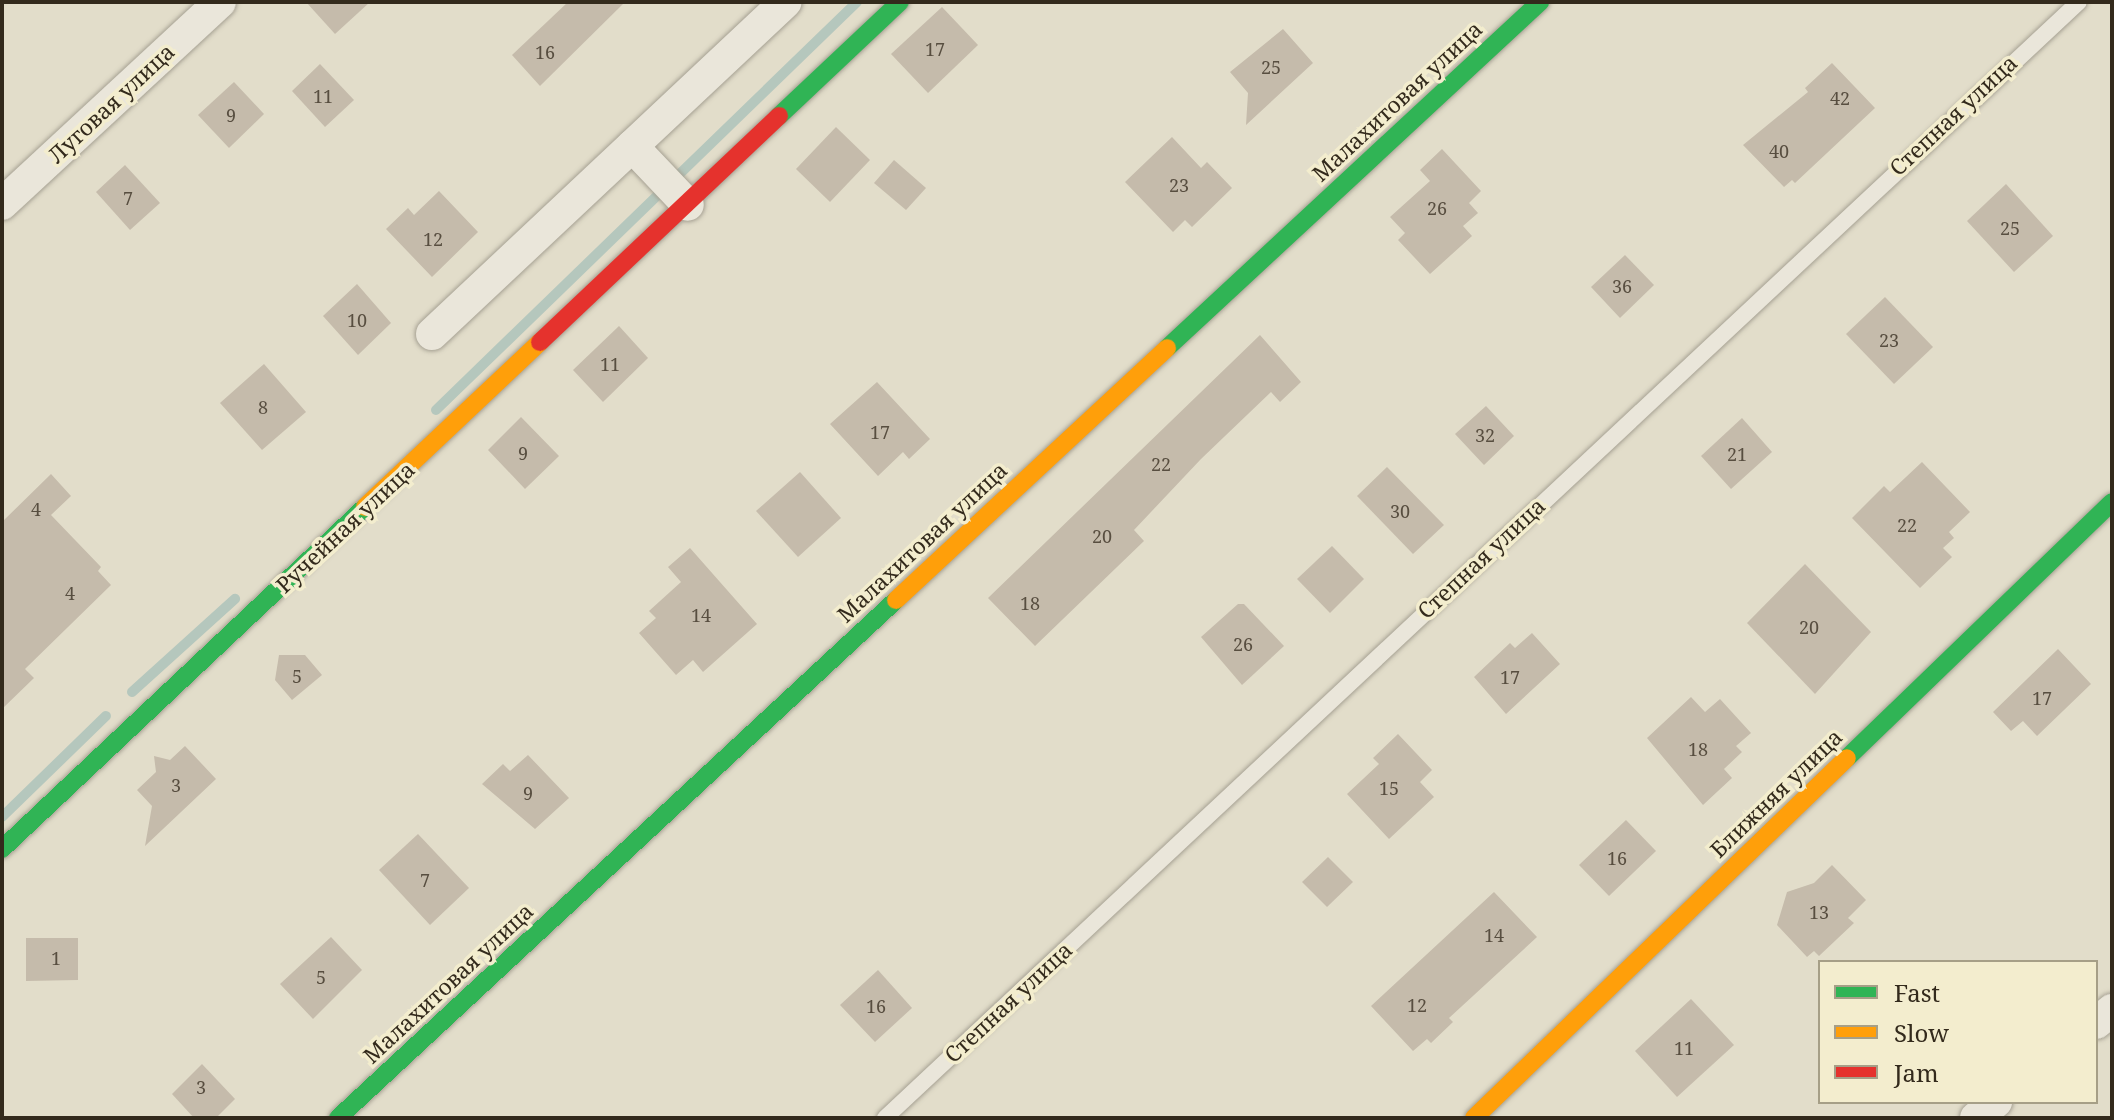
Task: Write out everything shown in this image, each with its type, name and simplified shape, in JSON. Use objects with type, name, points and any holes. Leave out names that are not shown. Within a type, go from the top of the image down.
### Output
[{"type":"street","name":"Луговая улица","points":[[2,204],[220,2]]},
{"type":"street","points":[[432,334],[786,2]]},
{"type":"street","name":"Ручейная улица","points":[[2,849],[900,2]]},
{"type":"street","name":"Малахитовая улица","points":[[338,1118],[1540,2]]},
{"type":"street","points":[[632,146],[688,205]]},
{"type":"street","name":"Ближняя улица","points":[[1474,1118],[2112,502]]},
{"type":"street","points":[[1976,1118],[1994,1104]]},
{"type":"lane","name":"Степная улица","points":[[885,1118],[2079,2]]},
{"type":"building","points":[[306,2],[370,2],[335,34]]},
{"type":"building","points":[[568,2],[625,2],[540,86],[512,55]]},
{"type":"building","points":[[942,7],[978,45],[928,93],[891,54]]},
{"type":"building","points":[[1283,29],[1313,63],[1246,125],[1248,93],[1230,72]]},
{"type":"building","points":[[1832,63],[1875,108],[1795,183],[1792,180],[1784,187],[1743,145],[1808,92],[1805,88]]},
{"type":"building","points":[[320,64],[354,100],[325,127],[292,91]]},
{"type":"building","points":[[234,82],[264,114],[229,148],[198,115]]},
{"type":"building","points":[[836,127],[870,160],[830,202],[796,169]]},
{"type":"building","points":[[1172,137],[1201,168],[1207,162],[1232,188],[1192,227],[1185,220],[1173,232],[1125,182]]},
{"type":"building","points":[[1442,149],[1481,191],[1469,203],[1478,213],[1463,226],[1472,236],[1430,274],[1398,240],[1405,233],[1390,217],[1430,181],[1420,170]]},
{"type":"building","points":[[894,160],[926,188],[906,210],[874,183]]},
{"type":"building","points":[[125,165],[160,203],[130,230],[96,192]]},
{"type":"building","points":[[2006,184],[2053,236],[2014,272],[1967,221]]},
{"type":"building","points":[[439,191],[478,232],[432,277],[386,229],[408,208],[414,215]]},
{"type":"building","points":[[1625,255],[1654,285],[1620,318],[1591,287]]},
{"type":"building","points":[[357,284],[391,323],[358,355],[323,316]]},
{"type":"building","points":[[1885,297],[1933,347],[1894,384],[1846,334]]},
{"type":"building","points":[[619,326],[648,358],[603,402],[573,370]]},
{"type":"building","points":[[1260,335],[1301,382],[1280,402],[1271,392],[1201,459],[1134,530],[1144,541],[1035,646],[988,598]]},
{"type":"building","points":[[264,364],[306,412],[262,450],[220,403]]},
{"type":"building","points":[[877,382],[930,439],[909,459],[903,452],[878,476],[830,424]]},
{"type":"building","points":[[1486,406],[1514,436],[1484,465],[1455,434]]},
{"type":"building","points":[[521,417],[559,456],[525,489],[488,450]]},
{"type":"building","points":[[1742,418],[1772,452],[1731,489],[1701,456]]},
{"type":"building","points":[[1922,462],[1970,512],[1949,532],[1954,538],[1943,548],[1952,557],[1920,588],[1852,518],[1884,486],[1890,492]]},
{"type":"building","points":[[1387,467],[1444,525],[1413,554],[1357,496]]},
{"type":"building","points":[[800,472],[841,518],[798,557],[756,511]]},
{"type":"building","points":[[51,474],[71,496],[51,515],[101,567],[98,571],[111,585],[25,669],[34,678],[2,709],[2,522]]},
{"type":"building","points":[[1332,546],[1364,579],[1330,613],[1297,579]]},
{"type":"building","points":[[690,548],[757,624],[703,672],[693,660],[676,675],[639,633],[656,618],[649,611],[681,582],[668,567]]},
{"type":"building","points":[[1805,564],[1871,632],[1815,694],[1747,623]]},
{"type":"building","points":[[1238,604],[1244,604],[1284,646],[1242,685],[1201,637]]},
{"type":"building","points":[[1532,633],[1560,664],[1506,714],[1474,677],[1510,643],[1515,648]]},
{"type":"building","points":[[2058,649],[2091,684],[2037,736],[2023,721],[2011,731],[1993,712]]},
{"type":"building","points":[[279,655],[305,655],[322,675],[292,700],[275,680]]},
{"type":"building","points":[[1691,697],[1705,712],[1720,699],[1751,733],[1736,746],[1742,752],[1724,769],[1732,778],[1703,805],[1647,738]]},
{"type":"building","points":[[1398,734],[1432,770],[1420,782],[1434,797],[1389,839],[1347,794],[1379,764],[1373,758]]},
{"type":"building","points":[[185,746],[216,779],[145,846],[152,806],[137,790],[156,772],[154,756],[170,760]]},
{"type":"building","points":[[528,755],[569,798],[535,829],[482,784],[503,764],[510,771]]},
{"type":"building","points":[[1626,820],[1656,851],[1609,896],[1579,865]]},
{"type":"building","points":[[418,834],[469,888],[430,925],[379,870]]},
{"type":"building","points":[[1328,857],[1353,882],[1327,907],[1302,882]]},
{"type":"building","points":[[1832,865],[1866,900],[1848,918],[1854,923],[1819,956],[1814,951],[1807,957],[1777,925],[1787,892],[1814,883]]},
{"type":"building","points":[[1494,892],[1537,937],[1449,1018],[1453,1022],[1431,1043],[1427,1039],[1413,1051],[1371,1006]]},
{"type":"building","points":[[331,937],[362,970],[313,1019],[280,984]]},
{"type":"building","points":[[26,938],[78,938],[78,980],[26,981]]},
{"type":"building","points":[[878,970],[912,1008],[875,1042],[840,1005]]},
{"type":"building","points":[[1691,999],[1734,1045],[1677,1097],[1635,1051]]},
{"type":"building","points":[[202,1064],[235,1099],[216,1118],[194,1118],[172,1094]]},
{"type":"waterway","points":[[436,410],[857,2]]},
{"type":"waterway","points":[[132,692],[235,599]]},
{"type":"waterway","points":[[2,817],[106,716]]},
{"type":"traffic: fast","points":[[779,116],[900,2]]},
{"type":"traffic: fast","points":[[1167,348],[1540,2]]},
{"type":"traffic: fast","points":[[1847,758],[2112,502]]},
{"type":"traffic: fast","points":[[2,849],[365,507]]},
{"type":"traffic: fast","points":[[338,1118],[896,600]]},
{"type":"traffic: slow","points":[[365,507],[540,342]]},
{"type":"traffic: slow","points":[[896,600],[1167,348]]},
{"type":"traffic: slow","points":[[1474,1118],[1847,758]]},
{"type":"traffic: jam","points":[[540,342],[779,116]]}]
